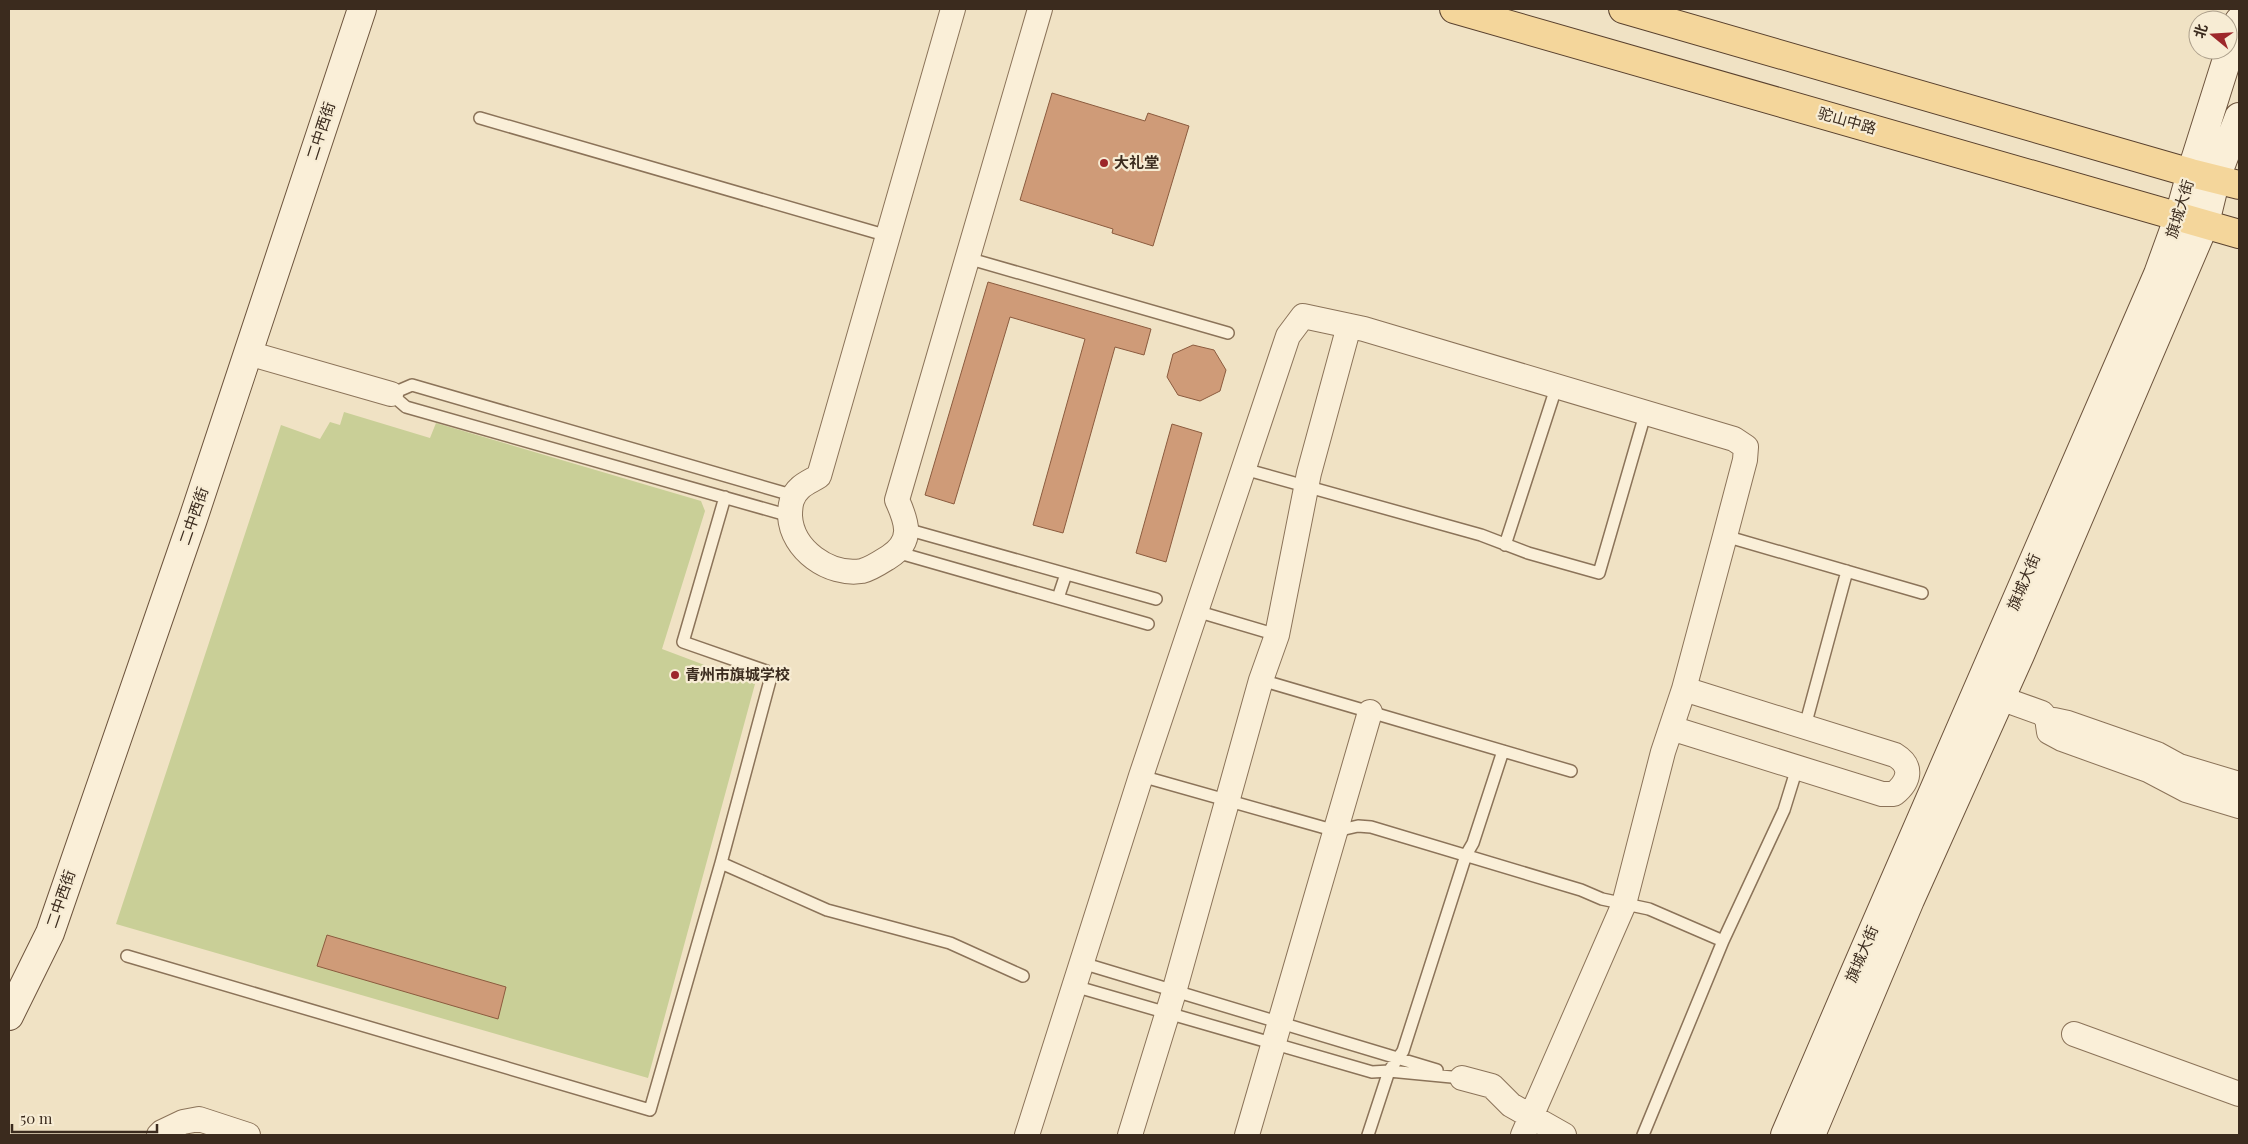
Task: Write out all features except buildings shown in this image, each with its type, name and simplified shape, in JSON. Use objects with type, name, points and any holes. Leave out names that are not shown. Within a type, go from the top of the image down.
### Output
[{"type":"main road","name":"二中西街","points":[[9,1016],[50,933],[190,528],[362,9]]},
{"type":"main road","name":"驼山中路","points":[[1454,9],[2239,234]]},
{"type":"main road","points":[[1623,9],[2215,178]]},
{"type":"main road","name":"旗城大街","points":[[1811,1135],[1910,900],[2000,698],[2204,224],[2215,178],[2239,21]]},
{"type":"main road","name":"旗城大街","points":[[1786,1135],[2158,274],[2179,216],[2215,178],[2239,117]]},
{"type":"street","points":[[953,9],[819,476],[800,488],[793,506],[791,524],[799,544],[811,556],[826,566],[843,570],[862,570],[879,564],[896,552],[905,538],[906,521],[897,500],[1040,9]]},
{"type":"street","points":[[1027,1135],[1141,776],[1288,336],[1303,316],[1349,326],[1646,411],[1734,438],[1746,446],[1745,460],[1725,536],[1624,904],[1528,1126]]},
{"type":"street","points":[[1130,1135],[1171,1002],[1261,680],[1277,635],[1308,487],[1309,473],[1349,326]]},
{"type":"street","points":[[248,353],[392,394]]},
{"type":"street","points":[[1671,728],[1882,794],[1894,794],[1906,779],[1908,768],[1904,760],[1895,754],[1684,689]]},
{"type":"street","points":[[2000,698],[2042,713],[2050,723]]},
{"type":"street","points":[[1247,1135],[1370,712]]},
{"type":"street","points":[[2239,784],[2179,766],[2157,754],[2068,723],[2055,720],[2050,723],[2048,728],[2050,732],[2062,739],[2148,770],[2186,790],[2239,806]]},
{"type":"street","points":[[1906,779],[1934,789]]},
{"type":"street","points":[[2074,1034],[2239,1094]]},
{"type":"street","points":[[1462,1078],[1492,1086],[1528,1126],[1564,1135]]},
{"type":"street","points":[[159,1135],[183,1122],[199,1119],[248,1135]]},
{"type":"lane","points":[[480,118],[888,236]]},
{"type":"lane","points":[[967,258],[1228,333]]},
{"type":"lane","points":[[412,385],[793,506],[725,498],[406,407],[392,394],[412,385]]},
{"type":"lane","points":[[1505,545],[1557,385]]},
{"type":"lane","points":[[1244,469],[1481,536],[1528,553],[1599,573],[1646,411]]},
{"type":"lane","points":[[127,956],[650,1110],[721,863],[772,673],[683,642],[725,498]]},
{"type":"lane","points":[[906,529],[1156,599]]},
{"type":"lane","points":[[1725,536],[1922,593]]},
{"type":"lane","points":[[896,552],[1148,624]]},
{"type":"lane","points":[[1805,726],[1847,572]]},
{"type":"lane","points":[[1058,598],[1066,574]]},
{"type":"lane","points":[[1196,611],[1277,635]]},
{"type":"lane","points":[[1261,680],[1571,772]]},
{"type":"lane","points":[[1368,1135],[1389,1071],[1404,1051],[1466,855],[1473,843],[1503,751]]},
{"type":"lane","points":[[1643,1135],[1722,941],[1784,810],[1797,768]]},
{"type":"lane","points":[[1141,776],[1336,831],[1358,826],[1371,827],[1581,890],[1602,899],[1648,909],[1722,941]]},
{"type":"lane","points":[[721,863],[826,910],[950,943],[1023,976]]},
{"type":"lane","points":[[1082,963],[1171,1002],[1276,1033],[1372,1072],[1389,1071],[1462,1078]]},
{"type":"lane","points":[[1074,986],[1171,1002],[1276,1033],[1398,1058],[1462,1078]]},
{"type":"green space","points":[[344,412],[430,438],[436,423],[701,501],[705,511],[662,649],[755,684],[648,1078],[116,924],[281,425],[320,439],[330,422],[340,425]]},
{"type":"place","name":"大礼堂","points":[[1104,163]]},
{"type":"place","name":"青州市旗城学校","points":[[675,675]]}]
